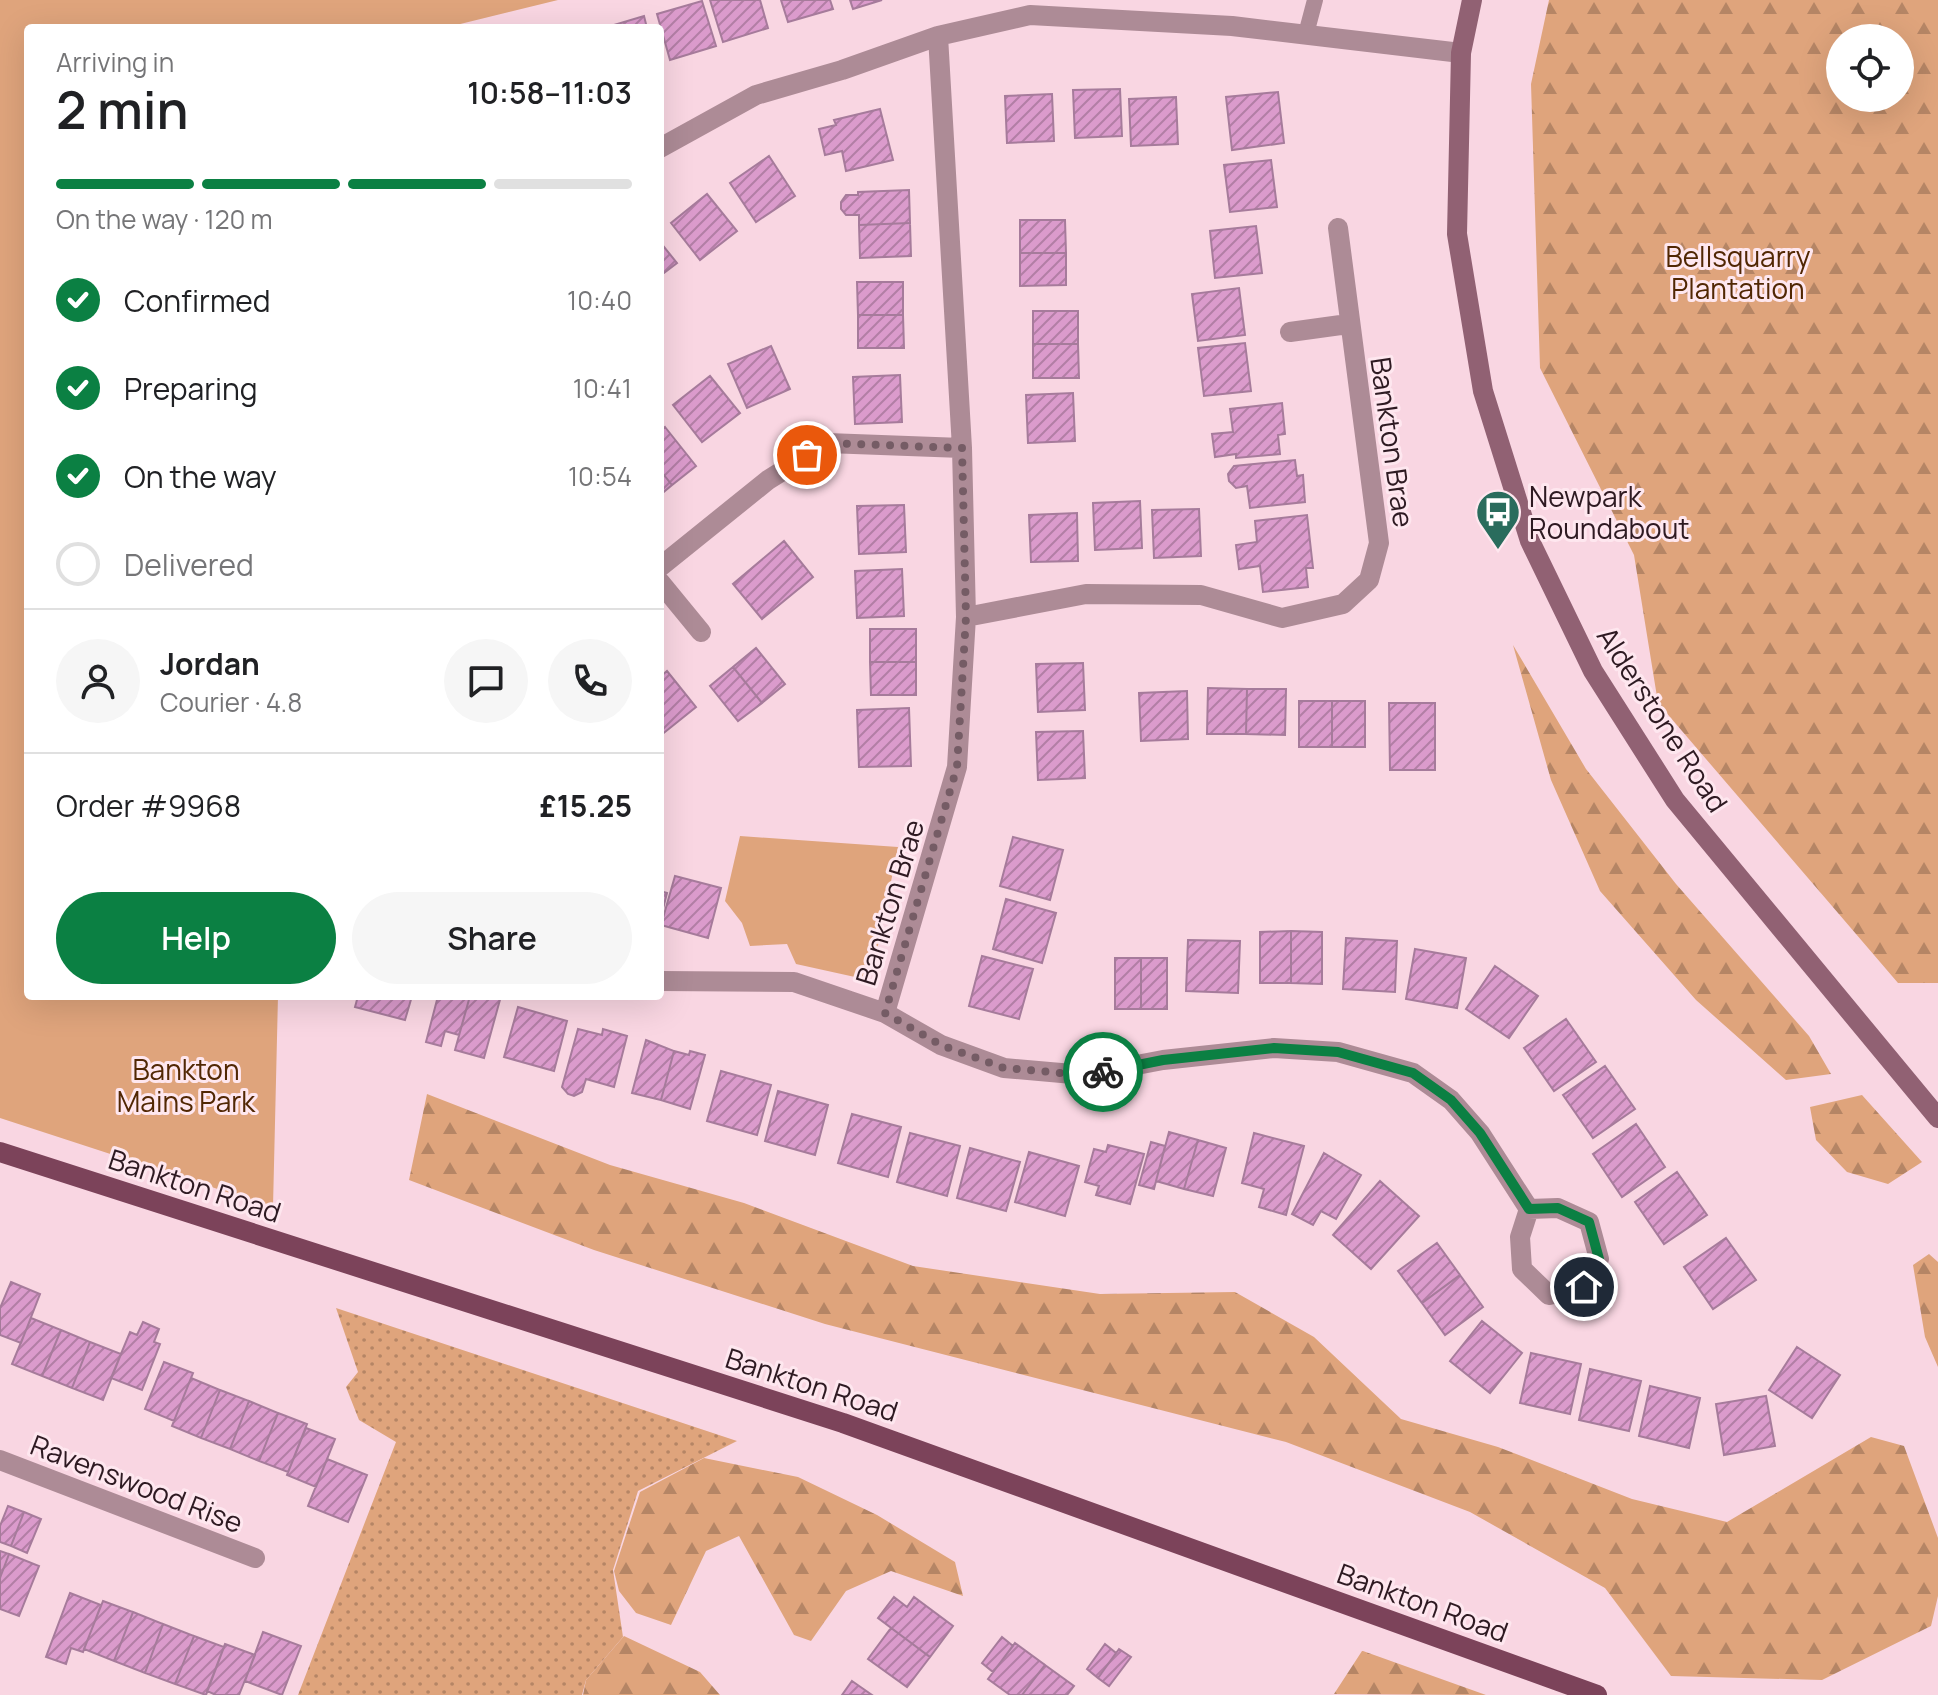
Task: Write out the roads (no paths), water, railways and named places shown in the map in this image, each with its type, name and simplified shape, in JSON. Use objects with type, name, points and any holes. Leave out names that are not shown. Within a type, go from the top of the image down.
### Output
[{"type":"main road","name":"Bankton Road","points":[[0,1152],[843,1423],[1597,1695]]},
{"type":"street","name":"Alderstone Road","points":[[1472,0],[1461,53],[1457,234],[1483,391],[1530,541],[1593,671],[1675,800],[1938,1118]]},
{"type":"street","points":[[664,146],[756,95],[842,70],[938,36],[1030,15],[1232,26],[1461,53]]},
{"type":"street","name":"Bankton Brae","points":[[885,1013],[957,767],[966,617],[962,448],[938,36]]},
{"type":"street","name":"Bankton Brae","points":[[966,617],[1086,594],[1201,595],[1282,618],[1343,604],[1369,580],[1379,543],[1348,324],[1338,228]]},
{"type":"street","name":"Bankton Brae","points":[[1290,332],[1348,324]]},
{"type":"street","points":[[664,564],[768,480],[827,443],[962,448]]},
{"type":"street","points":[[664,587],[701,632]]},
{"type":"street","name":"Bankton Brae","points":[[664,981],[794,982],[885,1013],[941,1045],[1004,1068],[1084,1075],[1163,1060],[1274,1048],[1338,1052],[1413,1073],[1451,1100],[1480,1133],[1529,1209]]},
{"type":"street","points":[[1558,1208],[1589,1222],[1599,1259],[1584,1287],[1549,1295],[1522,1269],[1520,1237],[1529,1209],[1558,1208]]},
{"type":"street","name":"Ravenswood Rise","points":[[0,1460],[255,1558]]},
{"type":"lane","points":[[1306,34],[1315,0]]},
{"type":"place","name":"Newpark Roundabout","points":[[1498,551]]},
{"type":"park label","name":"Bellsquarry Plantation","points":[[1738,272]]},
{"type":"park label","name":"Bankton Mains Park","points":[[186,1085]]}]
